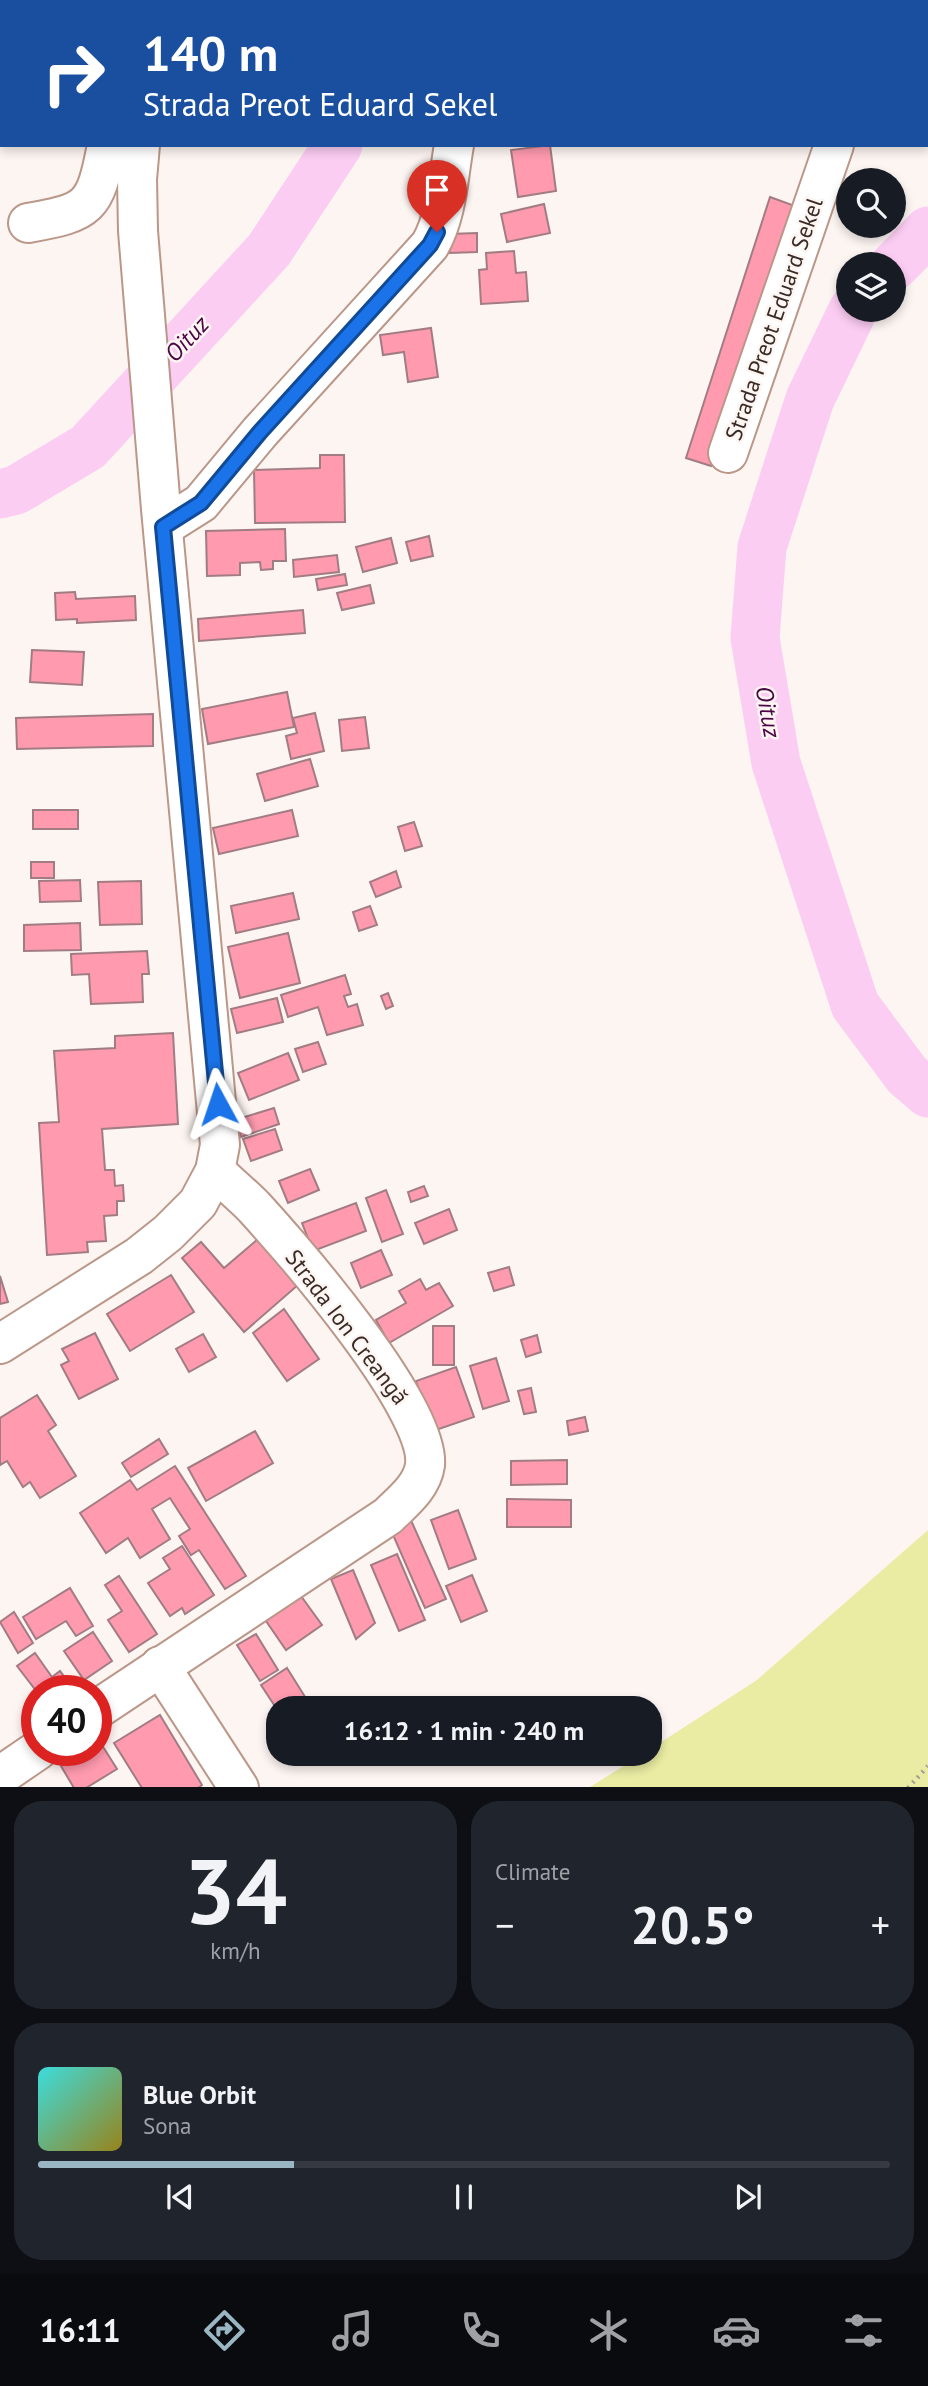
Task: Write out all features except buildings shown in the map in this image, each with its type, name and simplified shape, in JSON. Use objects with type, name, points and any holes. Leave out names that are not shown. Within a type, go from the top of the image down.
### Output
[{"type":"street","points":[[28,223],[81,210],[93,197],[107,147]]},
{"type":"street","points":[[0,1344],[139,1256],[168,1233],[198,1203],[215,1171],[220,1145],[138,230],[137,179],[140,147]]},
{"type":"street","points":[[162,518],[201,503],[260,432],[430,245],[443,212],[454,147]]},
{"type":"street","name":"Strada Preot Eduard Sekel","points":[[728,453],[833,147]]},
{"type":"street","name":"Strada Ion Creangă","points":[[112,1699],[388,1516],[413,1492],[425,1466],[420,1435],[407,1406],[371,1352],[321,1284],[252,1205],[215,1171]]},
{"type":"street","points":[[160,1666],[239,1787]]},
{"type":"street","points":[[0,1776],[21,1762]]},
{"type":"path","points":[[908,1787],[928,1766]]},
{"type":"green space","points":[[928,1530],[928,1787],[590,1787],[624,1766],[662,1766],[662,1742],[757,1680]]},
{"type":"waterway","name":"Oituz","points":[[0,494],[16,490],[88,447],[269,250],[337,147]]},
{"type":"waterway","name":"Oituz","points":[[906,254],[928,231]]},
{"type":"waterway","name":"Oituz","points":[[847,322],[810,399],[762,547],[755,638],[776,763],[855,1005],[907,1075],[928,1093]]},
{"type":"route","points":[[218,1104],[163,527],[201,503],[260,432],[394,287],[430,245],[437,232]]}]
